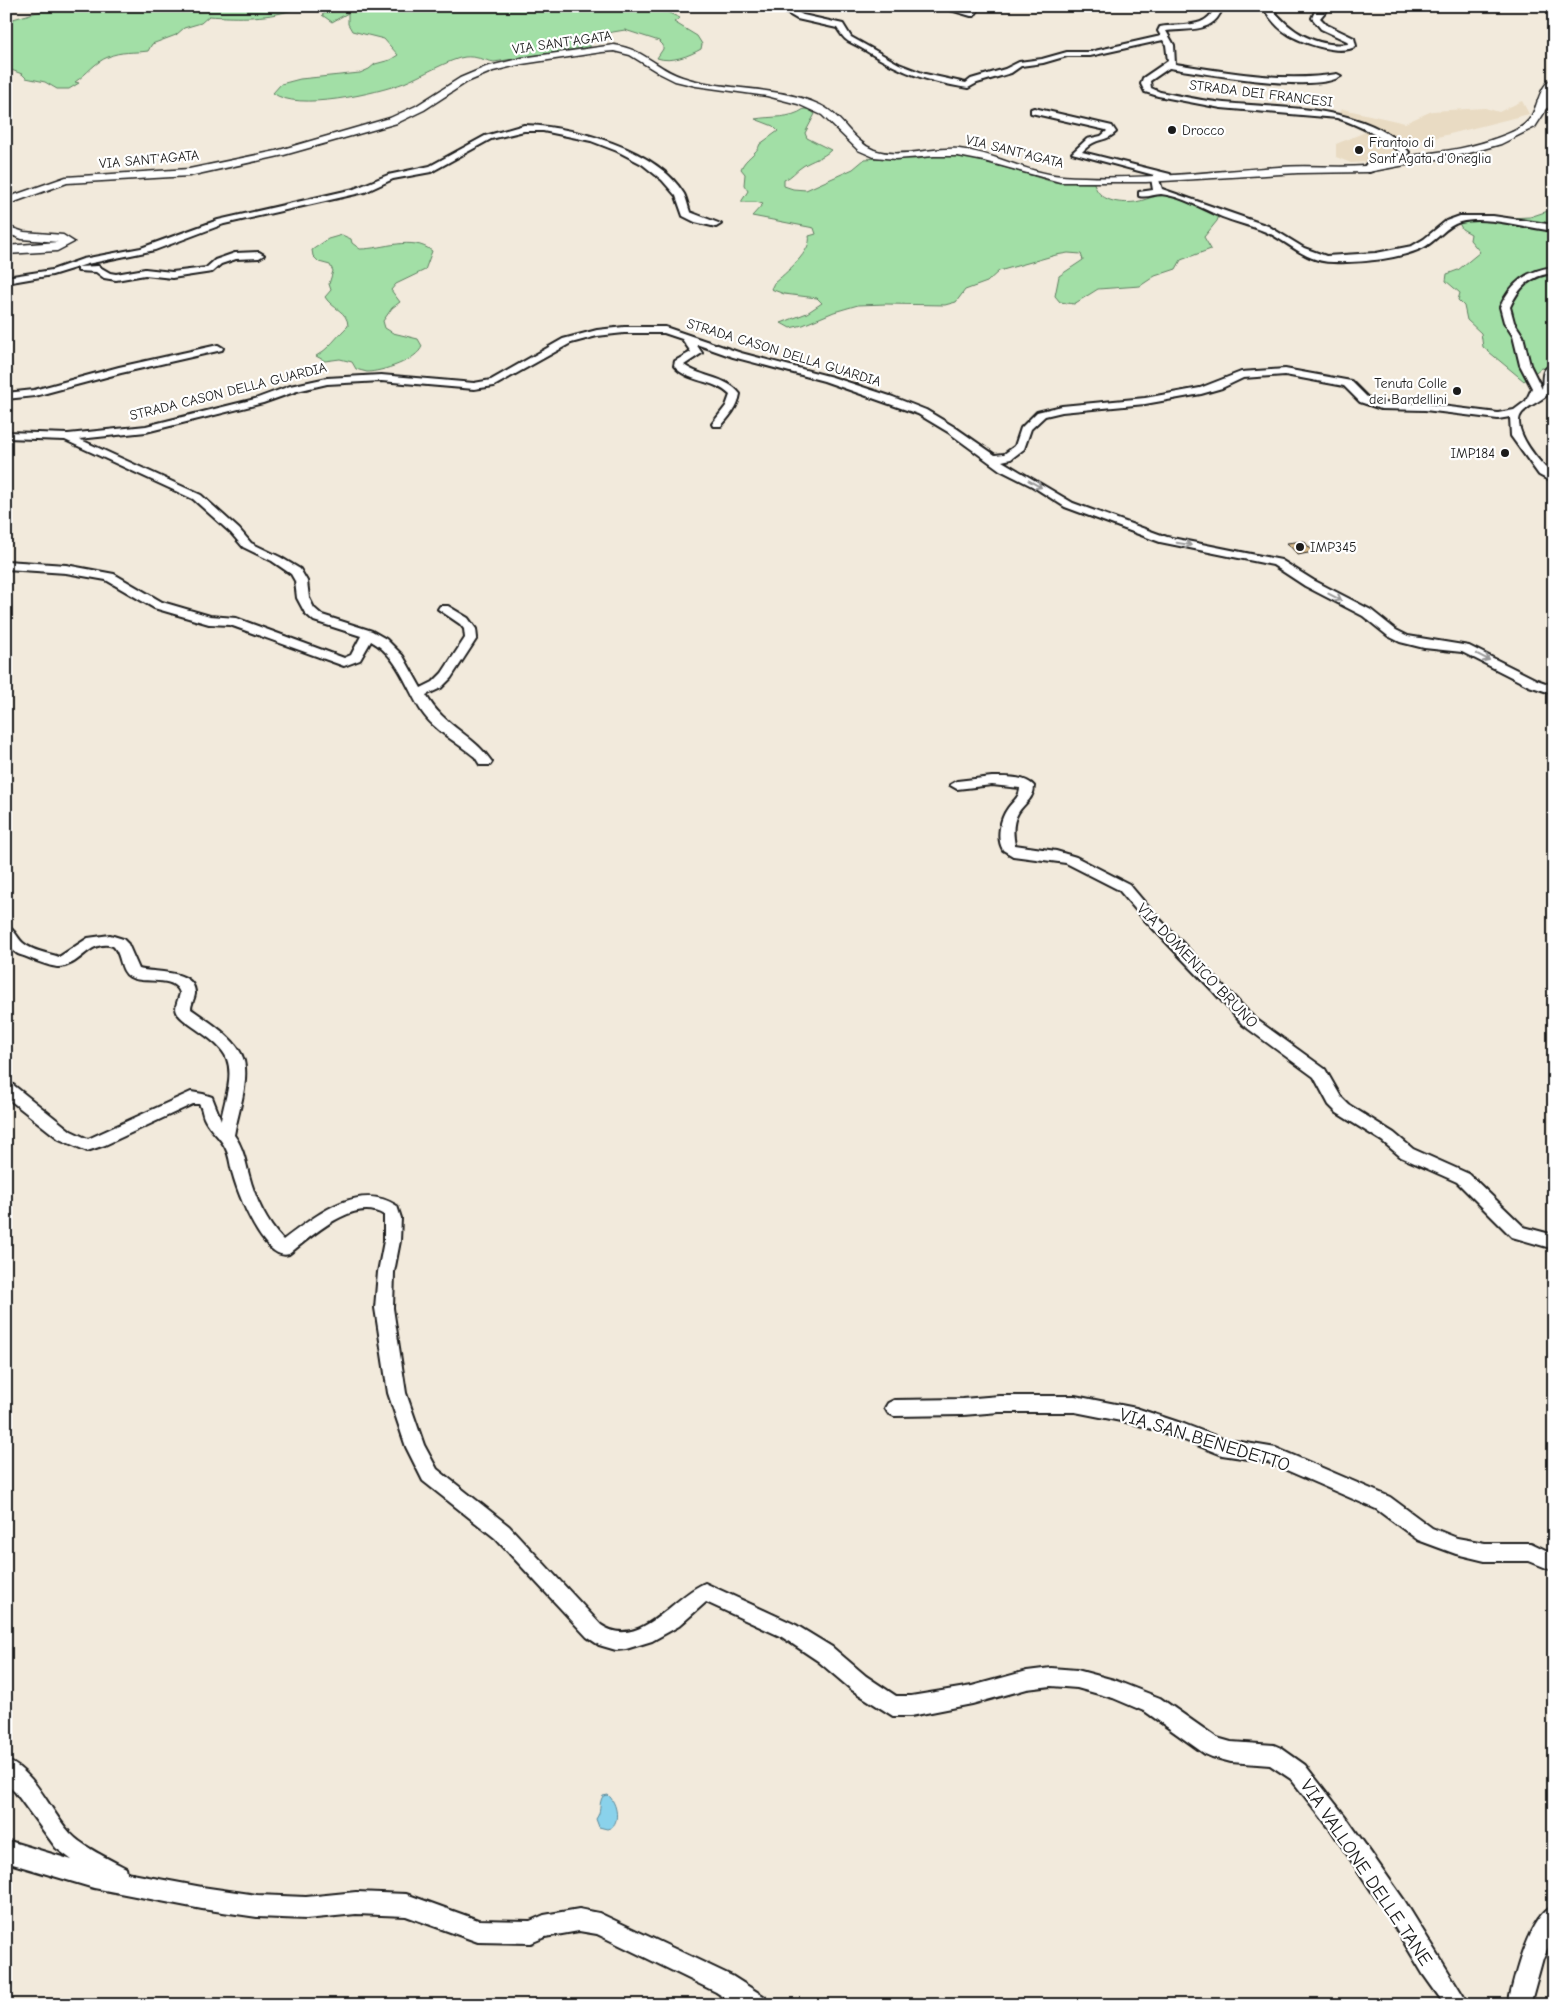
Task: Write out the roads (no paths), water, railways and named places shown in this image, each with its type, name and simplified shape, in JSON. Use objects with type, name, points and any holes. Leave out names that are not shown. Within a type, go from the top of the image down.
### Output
[{"type":"street","points":[[779,6],[800,17],[840,26],[848,39],[862,44],[895,66],[945,82],[968,86],[974,81],[1008,71],[1019,64],[1043,61],[1067,54],[1090,54],[1166,36],[1163,29],[1194,27],[1211,23],[1219,6]]},
{"type":"street","points":[[941,6],[971,14],[977,6]]},
{"type":"street","points":[[1266,6],[1286,29],[1301,37],[1331,46],[1352,46],[1351,40],[1346,36],[1324,27],[1316,18],[1318,13],[1326,6]]},
{"type":"street","name":"STRADA DEI FRANCESI","points":[[1166,36],[1173,54],[1172,62],[1146,80],[1145,84],[1152,92],[1222,105],[1307,111],[1355,121],[1381,133],[1405,152],[1401,156],[1371,164],[1368,167],[1369,169]]},
{"type":"street","name":"VIA SANT'AGATA","points":[[6,202],[66,180],[184,173],[296,149],[404,115],[418,109],[468,78],[490,69],[514,62],[610,48],[630,51],[644,57],[663,72],[683,80],[715,88],[774,94],[815,106],[835,118],[855,142],[872,153],[888,155],[961,152],[981,156],[1060,180],[1155,178],[1306,169],[1369,169],[1402,161],[1462,152],[1483,146],[1527,128],[1534,120],[1548,86],[1554,81]]},
{"type":"street","points":[[1168,65],[1248,76],[1312,81],[1337,76]]},
{"type":"street","points":[[1540,107],[1554,103]]},
{"type":"street","name":"VIA SANT'AGATA","points":[[1034,111],[1109,128],[1112,132],[1104,138],[1090,141],[1076,153],[1173,177]]},
{"type":"street","points":[[6,280],[24,278],[84,262],[153,247],[250,214],[358,191],[391,177],[425,171],[436,167],[484,139],[500,132],[525,128],[545,127],[556,129],[602,141],[612,146],[663,174],[680,193],[686,214],[698,220],[716,224]]},
{"type":"street","points":[[1155,178],[1158,191]]},
{"type":"street","points":[[1142,194],[1152,194],[1158,191],[1179,195],[1243,222],[1267,229],[1297,249],[1325,258],[1409,250],[1423,244],[1446,224],[1460,219],[1474,218],[1554,228]]},
{"type":"street","points":[[6,229],[22,235],[63,239],[68,242],[57,248],[6,250]]},
{"type":"street","points":[[70,267],[98,269],[107,276],[116,277],[146,272],[172,275],[209,270],[218,262],[235,256],[259,255]]},
{"type":"street","points":[[1531,402],[1537,388],[1525,365],[1518,336],[1509,322],[1505,308],[1513,290],[1528,277],[1542,271],[1554,270]]},
{"type":"street","name":"STRADA CASON DELLA GUARDIA","points":[[6,435],[68,437],[146,429],[259,401],[294,388],[327,381],[381,378],[474,386],[494,383],[567,341],[597,333],[666,330],[737,356],[833,381],[914,409],[952,430],[1004,468],[1036,484],[1069,505],[1164,540],[1277,562],[1309,583],[1367,613],[1392,633],[1404,639],[1474,652],[1533,683],[1554,690]]},
{"type":"street","points":[[687,339],[697,353],[679,363],[682,370],[725,384],[735,394],[735,398],[727,413],[717,424]]},
{"type":"street","points":[[6,396],[35,392],[119,370],[218,348]]},
{"type":"street","points":[[993,459],[1007,457],[1020,447],[1026,428],[1041,414],[1062,409],[1113,406],[1201,391],[1218,386],[1241,375],[1271,371],[1285,372],[1347,383],[1364,400],[1382,406],[1425,407],[1498,416],[1517,412],[1548,389],[1546,372],[1554,367]]},
{"type":"street","points":[[1517,412],[1514,420],[1516,436],[1543,473],[1554,480]]},
{"type":"street","points":[[68,437],[197,497],[235,530],[247,545],[276,559],[296,572],[301,581],[303,598],[309,610],[318,618],[368,634],[394,652],[428,711],[480,754],[484,762]]},
{"type":"street","points":[[6,565],[66,569],[110,577],[158,605],[208,620],[232,621],[344,662],[356,657],[368,634]]},
{"type":"street","points":[[418,694],[437,685],[471,638],[470,628],[464,621],[444,609]]},
{"type":"street","name":"VIA DOMENICO BRUNO","points":[[957,784],[970,782],[1011,782],[1027,786],[1028,792],[1023,801],[1013,810],[1008,821],[1008,847],[1013,851],[1056,856],[1071,860],[1124,887],[1146,913],[1248,1021],[1320,1073],[1335,1101],[1343,1108],[1388,1137],[1407,1154],[1464,1178],[1518,1232],[1554,1242]]},
{"type":"street","points":[[6,931],[17,946],[23,950],[59,962],[97,940],[115,941],[122,946],[128,956],[130,970],[159,975],[182,984],[186,988],[188,995],[182,1008],[184,1012],[214,1033],[232,1052],[236,1061],[236,1084],[226,1135]]},
{"type":"street","points":[[6,1088],[65,1135],[87,1145],[191,1098],[202,1099],[208,1103],[213,1122],[226,1135]]},
{"type":"street","name":"VIA VALLONE DELLE TANE","points":[[226,1135],[234,1147],[241,1176],[255,1209],[271,1238],[283,1249],[325,1216],[348,1206],[376,1204],[391,1211],[393,1218],[392,1242],[386,1272],[384,1308],[397,1393],[415,1447],[430,1476],[502,1532],[594,1632],[609,1639],[631,1638],[650,1632],[669,1623],[696,1596],[705,1592],[789,1631],[825,1654],[858,1683],[893,1706],[910,1706],[972,1694],[1027,1680],[1051,1677],[1077,1679],[1114,1689],[1153,1705],[1212,1747],[1231,1752],[1274,1755],[1298,1772],[1338,1823],[1396,1908],[1430,1966],[1458,2005]]},
{"type":"street","name":"VIA SAN BENEDETTO","points":[[894,1408],[963,1407],[999,1404],[1075,1404],[1136,1416],[1178,1429],[1222,1447],[1270,1454],[1383,1504],[1425,1534],[1456,1546],[1484,1552],[1531,1552],[1554,1563]]},
{"type":"street","points":[[6,1770],[22,1785],[63,1841],[98,1865],[137,1885]]},
{"type":"street","points":[[6,1851],[94,1876],[257,1906],[306,1908],[356,1903],[406,1905],[478,1931],[531,1932],[544,1926],[579,1920],[599,1924],[724,1984],[757,2005]]},
{"type":"street","points":[[1519,2005],[1536,1948],[1554,1916]]},
{"type":"water","points":[[608,1795],[616,1808],[616,1819],[612,1827],[607,1829],[599,1827],[596,1819],[603,1796]]},
{"type":"place","name":"Drocco","points":[[1172,130]]},
{"type":"place","name":"Frantoio di Sant'Agata d'Oneglia","points":[[1359,150]]},
{"type":"place","name":"Tenuta Colle dei Bardellini","points":[[1457,391]]},
{"type":"place","name":"IMP184","points":[[1505,453]]},
{"type":"place","name":"IMP345","points":[[1300,547]]}]
